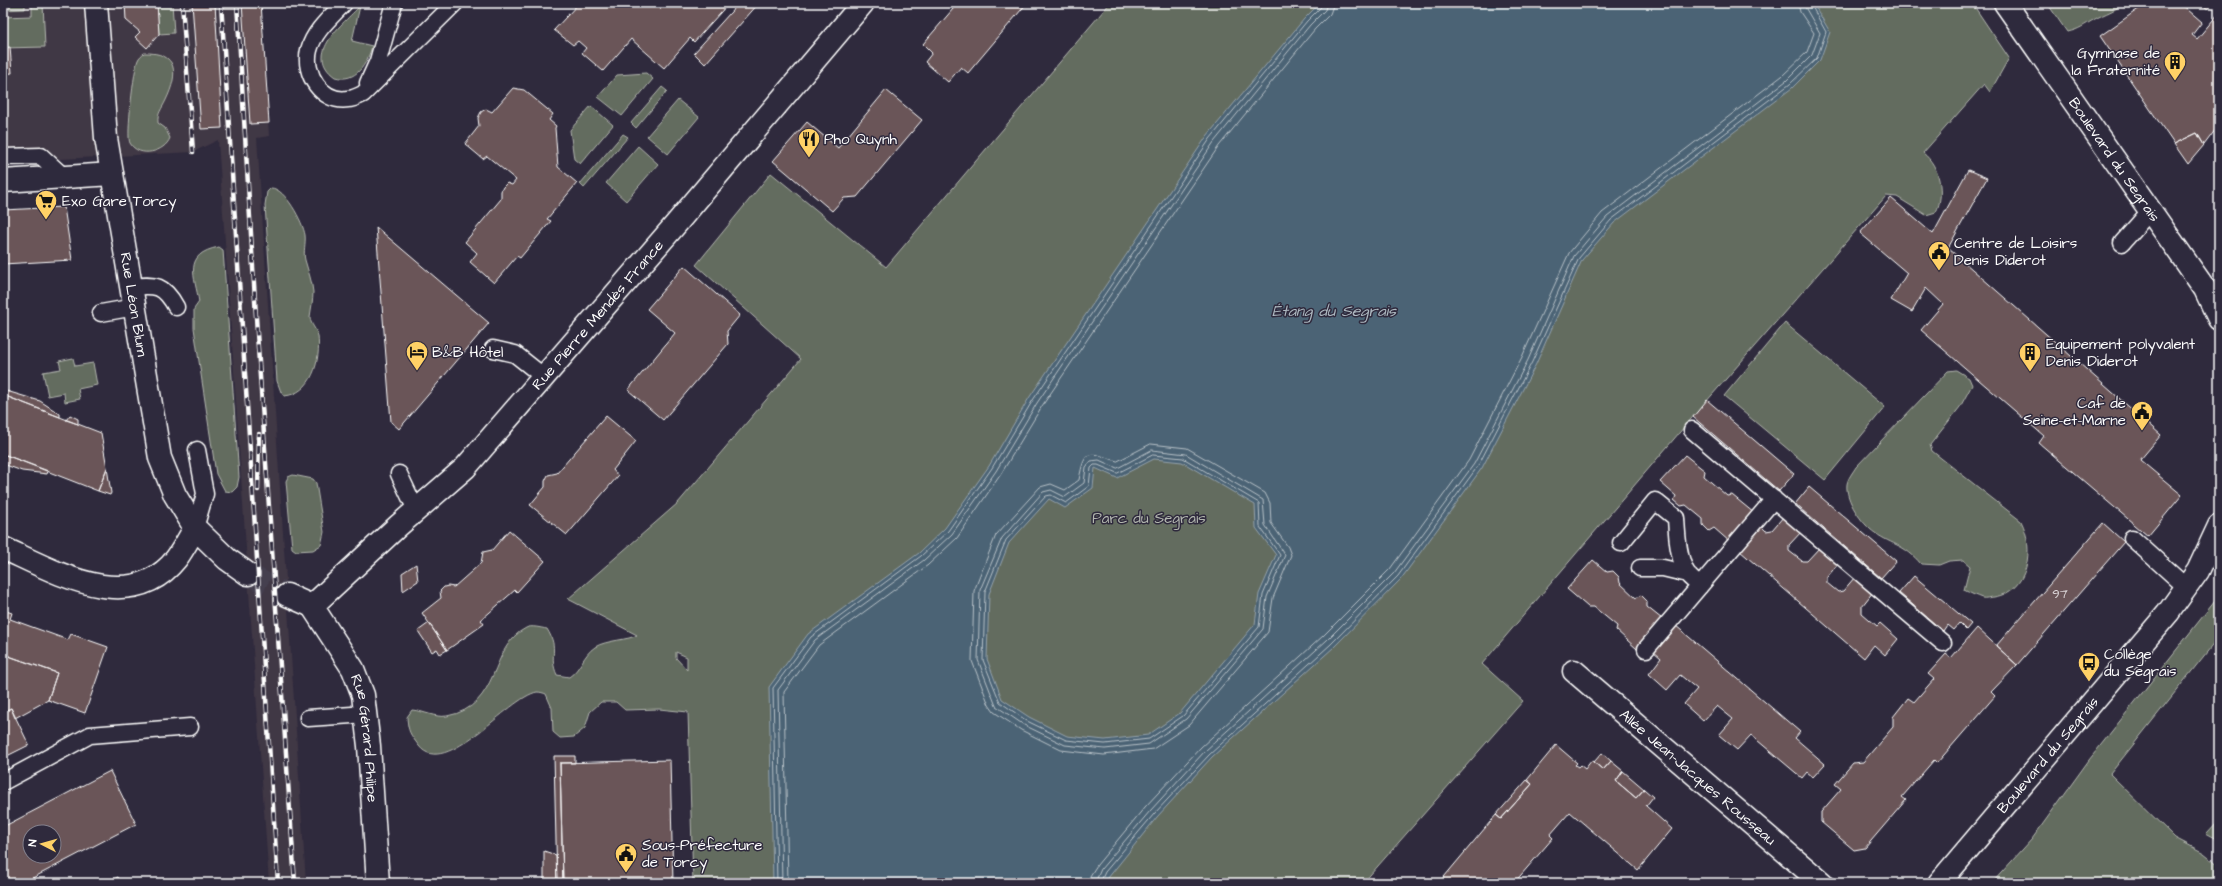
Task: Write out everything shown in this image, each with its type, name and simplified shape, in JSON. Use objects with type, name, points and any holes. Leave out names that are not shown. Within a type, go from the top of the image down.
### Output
[{"type":"street","name":"Rue Léon Blum","points":[[96,3],[106,138],[160,458],[175,495],[195,528],[227,558],[248,574]]},
{"type":"street","name":"Rue Pierre Mendès France","points":[[312,606],[416,510],[465,468],[863,3]]},
{"type":"street","name":"Boulevard du Segrais","points":[[2005,3],[2204,289],[2219,319]]},
{"type":"street","points":[[3,181],[112,174]]},
{"type":"street","name":"Boulevard du Segrais","points":[[1939,883],[2168,613],[2198,570],[2219,526]]},
{"type":"street","points":[[3,548],[68,578],[104,587],[123,587],[136,585],[151,579],[163,570],[175,560],[195,528]]},
{"type":"street","points":[[287,595],[312,606]]},
{"type":"street","name":"Rue Gérard Philipe","points":[[312,606],[354,669],[363,694],[367,714],[378,883]]},
{"type":"street","name":"Allée Jean-Jacques Rousseau","points":[[1574,671],[1822,883]]},
{"type":"lane","points":[[344,3],[313,39],[309,51],[308,64],[311,78],[320,90],[333,97],[348,99],[363,94],[455,3]]},
{"type":"lane","points":[[363,94],[378,61],[394,3]]},
{"type":"lane","points":[[3,158],[41,156],[64,177]]},
{"type":"lane","points":[[2122,243],[2150,211]]},
{"type":"lane","points":[[100,313],[133,297],[151,284],[168,292],[176,307]]},
{"type":"lane","points":[[493,349],[515,354],[544,377]]},
{"type":"lane","points":[[1692,430],[1943,643]]},
{"type":"lane","points":[[195,528],[205,494],[197,450]]},
{"type":"lane","points":[[399,474],[416,510]]},
{"type":"lane","points":[[1646,649],[1774,499]]},
{"type":"lane","points":[[1621,543],[1655,501],[1676,518],[1678,540],[1688,574],[1700,586]]},
{"type":"lane","points":[[2132,538],[2186,587]]},
{"type":"lane","points":[[1640,568],[1663,568],[1688,574]]},
{"type":"lane","points":[[308,718],[367,714]]},
{"type":"lane","points":[[3,782],[90,735],[190,726]]},
{"type":"shaded area","points":[[3,3],[261,3],[269,136],[257,138],[306,883],[269,883],[218,140],[193,152],[3,162]]},
{"type":"green space","points":[[3,3],[25,3],[25,9],[3,10]]},
{"type":"green space","points":[[32,3],[43,3],[45,47],[3,48],[3,17],[32,16]]},
{"type":"green space","points":[[157,3],[172,3],[174,33],[159,34]]},
{"type":"green space","name":"Parc du Segrais","points":[[1110,3],[1972,3],[2009,58],[1990,92],[1984,84],[1923,153],[1933,165],[1939,181],[1940,197],[1936,212],[1926,215],[1897,197],[1886,196],[1691,419],[1482,664],[1523,701],[1363,883],[693,883],[688,712],[659,709],[625,710],[616,702],[601,702],[590,712],[585,728],[574,737],[560,738],[553,732],[552,708],[546,694],[537,692],[525,697],[510,707],[477,734],[444,753],[430,754],[419,746],[412,736],[408,726],[407,717],[412,710],[434,715],[447,716],[465,710],[477,701],[486,689],[505,648],[514,637],[526,628],[533,627],[547,629],[553,642],[553,662],[557,675],[569,677],[595,647],[637,635],[568,599],[678,503],[801,359],[696,265],[771,173],[886,267]],"holes":[[[676,652],[687,657],[687,670],[676,658]]]},
{"type":"green space","points":[[2047,3],[2125,3],[2078,29],[2067,32]]},
{"type":"green space","points":[[360,6],[352,41],[372,46],[370,53],[364,65],[355,75],[342,78],[335,77],[326,68],[323,59],[324,49],[336,30]]},
{"type":"green space","points":[[144,53],[164,56],[173,66],[174,73],[170,90],[159,114],[158,120],[158,123],[165,128],[170,138],[163,147],[152,152],[139,151],[134,148],[130,143],[129,138],[134,76],[138,60]]},
{"type":"green space","points":[[646,73],[653,79],[622,116],[598,97],[617,75]]},
{"type":"green space","points":[[662,87],[667,91],[636,128],[631,123]]},
{"type":"green space","points":[[678,100],[699,117],[668,154],[647,136]]},
{"type":"green space","points":[[591,106],[613,125],[580,164],[574,159],[570,130]]},
{"type":"green space","points":[[623,134],[628,137],[584,188],[580,184]]},
{"type":"green space","points":[[638,146],[658,164],[626,201],[606,183]]},
{"type":"green space","points":[[271,188],[276,189],[287,199],[297,214],[304,229],[304,257],[313,292],[310,320],[318,336],[319,345],[316,365],[308,382],[302,389],[294,394],[284,396],[277,381],[265,205],[267,192]]},
{"type":"green space","points":[[219,247],[223,250],[239,477],[237,487],[232,492],[225,491],[216,474],[194,328],[194,309],[199,302],[194,275],[195,261],[207,250]]},
{"type":"green space","points":[[1785,323],[1885,407],[1825,480],[1724,396]]},
{"type":"green space","points":[[73,358],[75,366],[93,363],[97,385],[78,389],[80,399],[65,402],[64,393],[48,396],[43,372],[61,369],[59,361]]},
{"type":"green space","points":[[1956,370],[1969,378],[1972,385],[1960,407],[1930,445],[1932,451],[2021,521],[2028,544],[2028,556],[2022,578],[2015,587],[2006,593],[1994,597],[1982,598],[1964,590],[1970,566],[1963,560],[1949,561],[1939,565],[1921,564],[1915,557],[1904,549],[1875,533],[1865,524],[1855,511],[1847,490],[1849,477],[1856,467],[1948,371]]},
{"type":"green space","points":[[293,475],[313,479],[316,483],[324,532],[321,545],[313,550],[296,551],[292,548],[286,481],[288,477]]},
{"type":"green space","points":[[2219,596],[2219,637],[2110,774],[2175,838],[2204,853],[2219,865],[2219,883],[1992,883],[2032,839],[2089,760]]},
{"type":"green space","points":[[2219,820],[2219,841],[2206,834]]},
{"type":"water","name":"Étang du Segrais","points":[[1320,3],[1813,3],[1830,32],[1820,60],[1792,88],[1614,223],[1582,260],[1536,364],[1482,468],[1401,579],[1334,647],[1212,757],[1157,817],[1104,883],[773,883],[769,687],[808,634],[919,553],[945,528],[989,466],[1029,398],[1207,136],[1304,19]],"holes":[[[1154,459],[1182,462],[1255,505],[1256,528],[1276,555],[1259,594],[1255,624],[1180,713],[1148,735],[1105,740],[1067,736],[1029,717],[1002,699],[987,659],[989,594],[1009,543],[1049,499],[1065,508],[1093,488],[1095,468],[1117,478]]]},
{"type":"building","points":[[125,3],[157,3],[159,34],[147,48],[135,37],[140,32],[126,20]]},
{"type":"building","points":[[192,3],[215,3],[222,128],[201,129]]},
{"type":"building","points":[[242,3],[261,3],[269,123],[250,124]]},
{"type":"building","points":[[579,3],[729,3],[694,42],[690,38],[664,68],[631,39],[603,71],[582,53],[586,48],[578,41],[573,45],[554,30]]},
{"type":"building","points":[[739,3],[759,3],[705,64],[694,53]]},
{"type":"building","points":[[951,3],[1027,3],[968,73],[961,67],[948,82],[925,62],[932,53],[923,44],[953,9]]},
{"type":"building","name":"Gymnase de la Fraternité","points":[[2147,3],[2180,3],[2202,22],[2192,35],[2197,39],[2219,13],[2219,125],[2204,145],[2197,133],[2174,144],[2100,36]]},
{"type":"building","points":[[2199,3],[2212,3],[2208,9]]},
{"type":"building","points":[[10,47],[12,73],[3,74],[3,48]]},
{"type":"building","points":[[513,88],[524,90],[553,114],[549,120],[556,126],[558,167],[577,183],[547,219],[551,221],[520,258],[517,256],[494,283],[470,262],[477,253],[465,242],[501,199],[501,191],[503,187],[507,183],[512,185],[516,180],[487,156],[483,159],[465,144],[479,126],[478,118],[481,112],[486,109],[492,112]]},
{"type":"building","points":[[886,90],[922,120],[857,197],[844,198],[832,211],[773,161],[807,122],[838,148]]},
{"type":"building","points":[[2197,133],[2204,145],[2188,164],[2174,144]]},
{"type":"building","name":"Equipement polyvalent Denis Diderot","points":[[1968,170],[1987,178],[1948,248],[2161,435],[2140,460],[2182,495],[2148,536],[2039,443],[2044,436],[1921,330],[1943,304],[1926,288],[1912,312],[1891,300],[1907,273],[1860,233],[1891,198],[1933,234]]},
{"type":"building","points":[[64,207],[72,260],[3,264],[3,210]]},
{"type":"building","name":"B&B Hôtel","points":[[376,227],[489,323],[399,429],[391,422]]},
{"type":"building","points":[[684,266],[740,315],[727,331],[728,344],[663,420],[628,390],[675,333],[647,309]]},
{"type":"building","points":[[3,390],[40,401],[60,414],[60,417],[3,395]]},
{"type":"building","points":[[3,395],[101,433],[107,468],[98,491],[3,454]]},
{"type":"building","points":[[1707,400],[1794,474],[1779,491],[1693,417]]},
{"type":"building","points":[[70,415],[78,419],[78,424],[66,420]]},
{"type":"building","points":[[606,416],[636,441],[613,470],[618,476],[567,535],[530,505],[545,487],[545,481],[548,475],[557,473]]},
{"type":"building","points":[[3,454],[48,471],[47,474],[22,471],[3,464]]},
{"type":"building","points":[[1685,455],[1705,471],[1704,476],[1727,496],[1732,495],[1754,513],[1730,542],[1714,528],[1709,531],[1703,525],[1703,519],[1686,505],[1681,506],[1674,500],[1676,496],[1660,482]]},
{"type":"building","points":[[107,468],[111,493],[110,495],[98,491]]},
{"type":"building","points":[[1809,487],[1896,561],[1881,578],[1795,504]]},
{"type":"building","points":[[1784,516],[1802,531],[1789,545],[1789,551],[1802,561],[1807,561],[1820,547],[1839,563],[1827,577],[1827,583],[1838,592],[1843,591],[1855,577],[1873,592],[1862,606],[1862,613],[1877,626],[1880,623],[1898,639],[1885,655],[1874,645],[1864,658],[1740,551],[1761,526],[1766,531],[1772,530]]},
{"type":"building","points":[[2103,523],[2124,542],[2017,665],[1996,646]]},
{"type":"building","points":[[509,530],[545,561],[517,592],[515,590],[481,620],[484,624],[447,650],[422,613],[441,598],[440,591],[444,587],[454,587],[481,563],[483,552],[492,550]]},
{"type":"building","points":[[1593,560],[1607,572],[1613,571],[1619,577],[1620,583],[1636,598],[1641,595],[1647,601],[1647,607],[1662,619],[1637,649],[1616,630],[1617,626],[1594,607],[1588,607],[1567,589]]},
{"type":"building","points":[[416,564],[418,581],[403,591],[402,573]]},
{"type":"building","points":[[1914,576],[1971,624],[1966,630],[1959,623],[1953,630],[1947,625],[1943,631],[1899,593]]},
{"type":"building","points":[[3,610],[12,613],[10,619],[68,640],[71,634],[108,647],[85,713],[48,700],[57,673],[3,654]]},
{"type":"building","points":[[429,623],[447,650],[440,654],[437,649],[432,652],[418,631]]},
{"type":"building","points":[[1675,625],[1800,732],[1795,738],[1825,764],[1813,777],[1807,772],[1802,778],[1751,735],[1737,750],[1719,735],[1733,719],[1717,706],[1703,721],[1684,704],[1697,689],[1680,675],[1667,690],[1649,674],[1661,658],[1653,651]]},
{"type":"building","points":[[1977,628],[2017,665],[1991,692],[1995,696],[1937,763],[1934,760],[1902,797],[1906,800],[1865,848],[1854,850],[1821,822],[1821,812],[1841,789],[1835,784],[1853,763],[1863,762],[1893,727],[1893,717],[1908,698],[1914,702],[1934,679],[1928,674],[1946,654],[1951,658]]},
{"type":"building","points":[[3,654],[57,673],[48,700],[15,718],[11,708],[3,712]]},
{"type":"building","points":[[11,708],[29,745],[3,758],[3,712]]},
{"type":"building","points":[[1556,745],[1577,763],[1575,765],[1578,767],[1580,765],[1585,769],[1592,760],[1603,770],[1611,761],[1623,771],[1616,781],[1636,798],[1644,789],[1653,797],[1646,806],[1672,829],[1638,870],[1570,812],[1550,835],[1553,838],[1514,883],[1439,883],[1496,815],[1501,819],[1532,784],[1527,780]]},
{"type":"building","points":[[1602,753],[1611,761],[1603,770],[1594,762]]},
{"type":"building","points":[[554,756],[575,756],[575,763],[560,763],[563,883],[557,883]]},
{"type":"building","points":[[670,760],[673,883],[563,883],[560,763]]},
{"type":"building","points":[[110,771],[136,824],[62,863],[62,824],[22,824],[22,864],[59,864],[23,883],[9,883],[3,870],[3,827]]},
{"type":"building","points":[[1623,771],[1644,789],[1636,798],[1616,781]]},
{"type":"building","points":[[1527,780],[1532,784],[1501,819],[1496,815]]},
{"type":"building","points":[[544,851],[556,855],[557,883],[544,883]]},
{"type":"building","points":[[118,877],[121,883],[105,883]]},
{"type":"tunnel","points":[[248,574],[287,595]]},
{"type":"railway","points":[[182,3],[193,152]]},
{"type":"railway","points":[[221,3],[278,883]]},
{"type":"railway","points":[[237,3],[257,333],[295,883]]},
{"type":"railway","points":[[258,490],[259,434]]},
{"type":"place","name":"Gymnase de la Fraternité","points":[[2175,82]]},
{"type":"place","name":"Pho Quynh","points":[[809,158]]},
{"type":"place","name":"Exo Gare Torcy","points":[[46,220]]},
{"type":"place","name":"Centre de Loisirs Denis Diderot","points":[[1939,272]]},
{"type":"place","name":"B&B Hôtel","points":[[417,372]]},
{"type":"place","name":"Equipement polyvalent Denis Diderot","points":[[2030,372]]},
{"type":"place","name":"Caf de Seine-et-Marne","points":[[2142,432]]},
{"type":"place","name":"Collège du Segrais","points":[[2089,682]]},
{"type":"place","name":"Sous-Préfecture de Torcy","points":[[626,874]]}]
